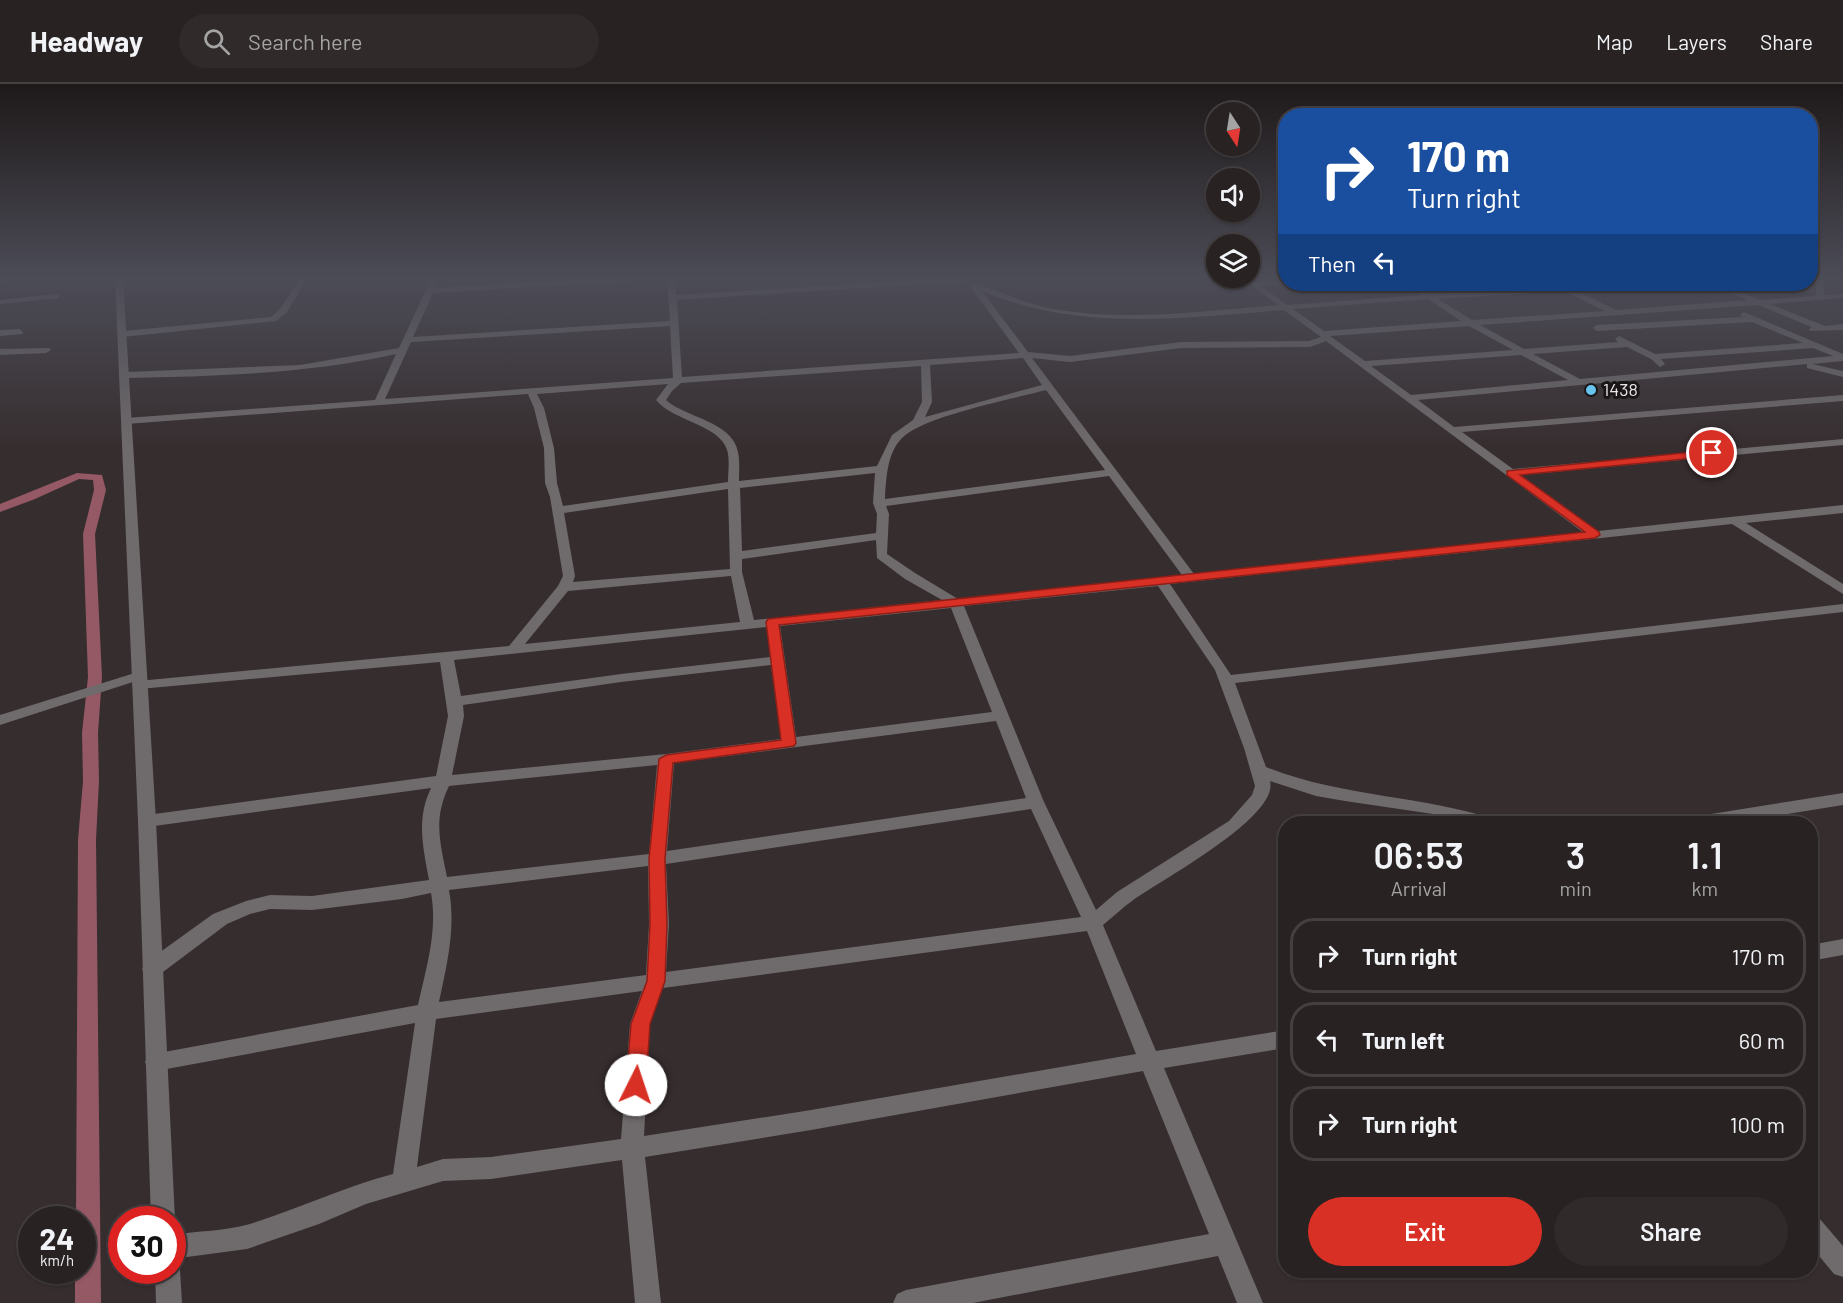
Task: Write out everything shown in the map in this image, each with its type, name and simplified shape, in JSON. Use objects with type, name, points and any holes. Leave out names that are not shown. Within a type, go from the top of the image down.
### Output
[{"type":"street","points":[[123,336],[138,680],[147,821],[162,1206]]},
{"type":"street","points":[[379,402],[408,336]]},
{"type":"street","points":[[406,340],[471,336]]},
{"type":"street","points":[[675,336],[678,381]]},
{"type":"street","points":[[1012,336],[1190,578]]},
{"type":"street","points":[[126,421],[1026,355],[1070,359],[1181,345],[1310,344],[1324,336],[1595,535]]},
{"type":"street","points":[[1494,336],[1580,383]]},
{"type":"street","points":[[1612,336],[1654,357],[1670,375]]},
{"type":"street","points":[[1793,336],[1843,358]]},
{"type":"street","points":[[1363,364],[1627,344]]},
{"type":"street","points":[[1654,357],[1814,345]]},
{"type":"street","points":[[0,352],[46,350]]},
{"type":"street","points":[[126,375],[184,374],[329,364],[402,350]]},
{"type":"street","points":[[1715,353],[1843,374]]},
{"type":"street","points":[[1715,353],[1742,367]]},
{"type":"street","points":[[1410,398],[1735,370],[1742,367],[1843,358]]},
{"type":"street","points":[[917,422],[927,402],[925,362]]},
{"type":"street","points":[[678,381],[668,389],[661,400],[676,411],[718,430],[727,438],[733,450],[736,572],[748,625]]},
{"type":"street","points":[[1048,386],[917,422],[896,437],[881,469],[879,503],[883,514],[881,555],[910,576],[956,603],[1036,802],[1094,923],[1149,1062],[1251,1303]]},
{"type":"street","points":[[513,650],[564,587],[569,576],[551,483],[549,448],[539,408],[531,391]]},
{"type":"street","points":[[1452,430],[1843,398]]},
{"type":"street","points":[[1510,473],[1843,442]]},
{"type":"street","points":[[558,510],[734,485],[881,469]]},
{"type":"street","points":[[879,503],[1112,472]]},
{"type":"street","points":[[0,720],[71,696],[138,680],[446,657],[1843,509]]},
{"type":"street","points":[[1733,520],[1843,590]]},
{"type":"street","points":[[735,556],[881,536]]},
{"type":"street","points":[[564,587],[736,572]]},
{"type":"street","points":[[156,1062],[427,1012],[915,949],[1094,923],[1124,897],[1235,825],[1260,797],[1263,786],[1260,771],[1222,670],[1161,581]]},
{"type":"street","points":[[1226,680],[1843,608]]},
{"type":"street","points":[[773,622],[789,743]]},
{"type":"street","points":[[403,1182],[444,912],[429,829],[433,802],[443,781],[456,716],[446,657]]},
{"type":"street","points":[[455,702],[621,678],[778,660]]},
{"type":"street","points":[[147,821],[443,781],[666,759],[1001,716]]},
{"type":"street","points":[[648,1303],[632,1147],[640,1024],[656,981],[659,924],[657,859],[666,759]]},
{"type":"street","points":[[1260,771],[1278,780],[1320,792],[1440,808],[1465,816]]},
{"type":"street","points":[[1736,816],[1843,799]]},
{"type":"street","points":[[152,969],[220,919],[246,908],[270,902],[312,903],[402,892],[440,884],[657,859],[1036,802]]},
{"type":"street","points":[[1818,950],[1843,947]]},
{"type":"street","points":[[186,1245],[247,1237],[319,1212],[364,1193],[443,1170],[491,1168],[811,1120],[925,1098],[1278,1040]]},
{"type":"street","points":[[1818,1235],[1843,1264]]},
{"type":"street","points":[[906,1303],[1225,1243]]},
{"type":"street","points":[[168,1284],[170,1303]]},
{"type":"waterway","points":[[0,508],[77,476],[98,477],[100,490],[89,534],[95,677],[90,733],[91,781],[87,840],[88,1303]]},
{"type":"place","name":"1438","points":[[1591,390]]},
{"type":"route","points":[[636,1085],[640,1024],[656,981],[659,924],[657,859],[666,759],[789,743],[773,622],[1595,535],[1510,473],[1712,453]]}]
